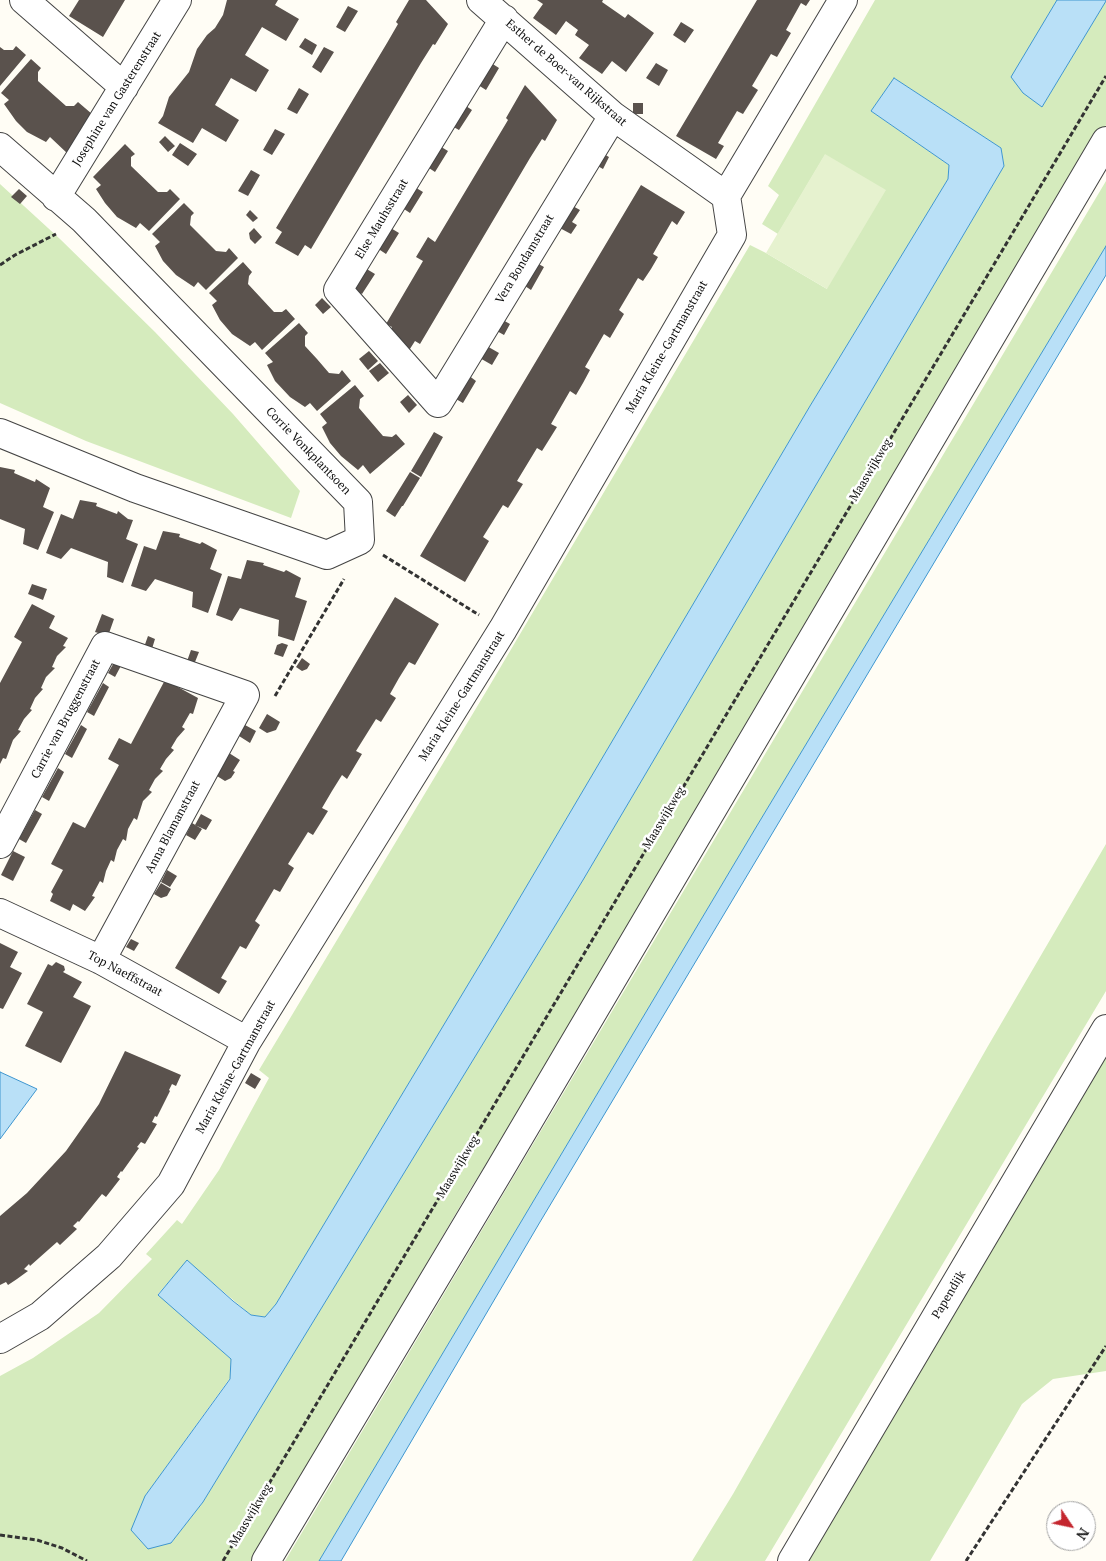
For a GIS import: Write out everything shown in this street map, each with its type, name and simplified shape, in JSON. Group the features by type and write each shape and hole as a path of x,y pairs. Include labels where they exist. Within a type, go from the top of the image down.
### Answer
{"street":[{"path":"24,0 124,87"},
{"name":"Josephine van Gasterenstraat","path":"56,197 177,0"},
{"name":"Esther de Boer-van Rijkstraat","path":"481,0 612,116 726,196"},
{"path":"726,196 843,0"},
{"name":"Else Mauhsstraat","path":"438,403 338,290 504,19"},
{"name":"Vera Bondamstraat","path":"438,403 612,116"},
{"path":"266,1561 494,1179 1106,141"},
{"name":"Corrie Vonkplantsoen","path":"0,146 84,220 358,502 360,540"},
{"name":"Maria Kleine-Gartmanstraat","path":"0,1339 40,1316 110,1256 172,1184 247,1041 503,629 732,235 726,196"},
{"path":"0,433 135,488 327,555 360,540"},
{"name":"Carrie van Bruggenstraat","path":"0,844 105,646 245,695"},
{"name":"Anna Blamanstraat","path":"101,960 245,695"},
{"name":"Top Naeffstraat","path":"0,914 101,960 247,1041"},
{"name":"Papendijk","path":"792,1561 1106,1029"}],"path":[{"name":"Maaswijkweg","path":"223,1561 1106,76"},
{"path":"0,265 14,255 84,220"},
{"path":"245,695 271,702 342,583 360,540 503,629"},
{"path":"966,1561 1106,1346"},
{"path":"0,1535 37,1540 62,1548 87,1561"}],"green space":[{"path":"875,0 1057,0 1012,76 1042,107 1106,1 1106,125 981,338 469,1191 252,1561 0,1561 0,1376 33,1358 99,1313 152,1259 146,1254 177,1220 182,1224 219,1170 269,1078 259,1070 487,690 750,245 827,289 825,155 778,234 762,224 779,195 768,186","holes":["894,78 1001,148 1004,166 583,880 203,1502 171,1543 145,1496 230,1378 231,1359 158,1294 187,1261 251,1315 265,1317 276,1304 496,938 810,406 948,179 949,165 871,111"]},
{"path":"825,154 886,190 827,289 766,253"},
{"path":"1106,181 1106,246 755,829 319,1561 285,1561"},
{"path":"0,184 60,239 155,332 233,414 300,491 291,518 86,441 0,403"},
{"path":"1106,844 1106,991 765,1561 692,1561 733,1494 988,1046"},
{"path":"1106,1041 1106,1371 1053,1379 1022,1404 930,1561 799,1561"}],"water":[{"path":"1057,0 1106,1 1042,107 1023,93 1011,77"},
{"path":"894,78 1001,148 1004,166 583,880 203,1502 171,1543 148,1549 131,1530 145,1496 230,1379 231,1359 158,1295 187,1260 251,1315 265,1317 276,1304 496,938 810,406 948,179 949,165 871,111"},
{"path":"1106,246 1106,275 540,1222 341,1561 319,1561 755,829"},
{"path":"0,1072 37,1089 0,1139"}],"building":[{"path":"79,0 125,0 103,37 69,16"},
{"path":"227,0 278,0 275,5 299,19 286,41 262,27 245,55 269,70 256,92 231,78 215,105 239,120 226,142 202,128 193,143 158,123 163,116 169,97 189,72 197,49 207,35 215,28 223,15"},
{"path":"409,0 426,0 448,24 421,63 311,249 305,245 298,256 275,243 282,232 276,228 387,43 398,24 396,22"},
{"path":"537,0 603,0 602,2 625,18 628,14 654,33 626,72 612,61 602,74 579,58 589,45 575,35 578,30 566,21 556,35 533,18 543,4"},
{"path":"757,0 810,0 806,6 801,3 786,30 791,33 777,57 771,54 752,86 758,90 743,114 737,111 718,143 724,146 716,159 676,136"},
{"path":"348,6 358,11 345,32 336,27"},
{"path":"681,22 694,30 685,43 673,35"},
{"path":"305,38 317,45 312,55 299,47"},
{"path":"16,46 26,55 0,86 0,47 4,50 13,50"},
{"path":"324,47 334,52 321,73 312,67"},
{"path":"31,59 41,68 38,72 38,81 66,106 74,106 78,102 92,114 68,154 50,137 46,142 27,132 16,121 4,104 9,100 1,93"},
{"path":"488,61 499,68 486,90 475,83"},
{"path":"656,63 668,70 659,86 646,78"},
{"path":"525,85 557,120 545,141 542,139 530,158 420,344 415,341 408,352 385,339 392,327 386,324 423,261 416,257 428,237 435,242 508,120 506,118"},
{"path":"299,88 309,94 297,114 287,109"},
{"path":"633,103 643,103 643,114 633,114"},
{"path":"463,104 472,110 459,130 450,125"},
{"path":"275,129 285,134 272,155 263,150"},
{"path":"165,136 175,146 168,152 159,142"},
{"path":"180,143 197,154 188,166 172,155"},
{"path":"125,144 135,154 131,157 131,166 158,192 167,192 170,189 180,199 149,231 140,223 136,228 117,217 96,189 101,185 93,177"},
{"path":"438,145 448,151 435,172 426,166"},
{"path":"600,152 609,157 603,169 594,164"},
{"path":"251,170 260,175 248,196 238,191"},
{"path":"641,185 685,212 677,225 672,221 653,254 658,257 651,269 643,281 638,278 619,310 624,314 610,338 604,334 585,367 590,370 576,395 570,391 551,424 557,427 542,451 537,448 517,481 523,484 508,508 503,505 483,537 489,541 465,582 420,556"},
{"path":"413,186 423,192 410,213 401,207"},
{"path":"19,189 27,196 20,204 11,197"},
{"path":"184,203 194,213 191,216 190,225 216,251 226,252 229,248 238,258 206,290 198,282 194,287 176,275 163,261 155,246 160,242 152,234"},
{"path":"569,204 580,210 572,222 577,225 571,234 556,226"},
{"path":"250,210 258,218 253,222 246,215"},
{"path":"389,227 399,233 386,254 377,248"},
{"path":"254,228 262,237 255,244 250,239 249,233"},
{"path":"243,262 252,272 249,276 248,284 274,312 282,312 286,309 295,319 262,350 255,342 250,346 232,334 220,320 212,305 217,301 209,293"},
{"path":"535,262 544,267 531,290 522,284"},
{"path":"365,268 375,274 362,294 352,289"},
{"path":"322,298 331,307 323,314 315,305"},
{"path":"501,319 510,324 504,335 495,330"},
{"path":"299,323 308,333 305,336 305,346 329,373 339,374 342,370 351,381 317,411 310,403 305,407 290,397 275,381 267,365 273,362 265,353"},
{"path":"485,345 499,353 492,365 478,357"},
{"path":"369,351 378,361 368,370 359,359"},
{"path":"380,363 389,373 378,382 369,371"},
{"path":"468,375 476,381 463,403 454,398"},
{"path":"355,385 364,396 360,399 359,408 383,436 392,437 396,434 405,444 370,474 363,465 358,470 341,456 330,443 322,427 327,423 320,414"},
{"path":"408,395 417,405 409,413 400,402"},
{"path":"434,432 443,437 421,477 411,471"},
{"path":"0,467 15,470 14,473 35,482 36,479 50,488 43,507 54,512 38,550 23,544 25,529 0,519"},
{"path":"410,472 420,478 395,517 386,511"},
{"path":"80,500 97,503 96,506 117,514 118,511 128,519 133,520 126,539 138,544 123,583 107,577 108,562 71,548 61,559 46,553 61,514 73,519"},
{"path":"163,531 180,534 179,537 200,544 202,542 217,550 210,569 222,574 208,613 192,607 193,592 155,579 146,591 131,586 144,546 156,550"},
{"path":"247,560 264,563 263,565 284,572 286,570 301,578 295,597 307,601 294,641 278,636 279,620 240,608 232,621 216,615 228,576 241,579"},
{"path":"32,584 47,589 43,600 28,594"},
{"path":"395,597 439,624 415,665 409,662 399,678 390,694 396,698 381,722 376,719 356,751 362,754 347,779 342,775 332,791 322,808 328,811 313,835 308,832 288,864 294,868 280,892 274,889 255,921 260,925 246,949 240,946 221,978 227,981 219,994 175,968"},
{"path":"32,604 55,616 49,628 68,638 63,646 66,647 57,656 52,667 55,668 46,677 41,688 43,689 35,698 30,709 32,710 18,730 21,731 13,740 6,759 3,758 0,764 0,683 22,642 14,637"},
{"path":"102,614 114,619 108,636 95,632"},
{"path":"148,636 155,639 151,652 143,650"},
{"path":"282,643 288,645 283,657 274,654 277,645"},
{"path":"191,650 199,652 193,667 186,664"},
{"path":"302,658 310,664 307,669 302,671 296,667"},
{"path":"116,659 123,662 115,677 108,673"},
{"path":"165,680 198,698 193,714 190,713 182,727 185,729 177,738 171,748 174,750 160,769 163,771 155,779 149,790 152,792 143,801 137,820 134,818 128,829 126,841 123,839 117,850 114,862 111,860 103,883 100,881 92,896 95,897 85,911 73,904 70,911 50,901 53,894 51,892 63,870 51,864 73,822 85,828 119,765 108,759 119,738 131,744"},
{"path":"103,683 109,687 94,716 87,712"},
{"path":"267,714 280,722 276,730 267,733 259,728"},
{"path":"81,725 87,729 72,758 65,754"},
{"path":"245,725 256,731 250,743 239,736"},
{"path":"229,753 240,760 231,778 225,781 217,776"},
{"path":"58,768 64,772 49,801 42,797"},
{"path":"35,810 42,814 26,843 19,839"},
{"path":"201,814 212,820 206,830 195,825"},
{"path":"192,823 202,829 195,840 186,835"},
{"path":"13,851 25,857 13,881 1,875"},
{"path":"167,870 177,876 170,887 161,882"},
{"path":"161,883 171,889 167,896 161,898 154,894"},
{"path":"131,939 139,943 134,951 126,947"},
{"path":"0,943 18,952 10,967 22,973 3,1009 0,1008"},
{"path":"56,962 64,966 65,970 63,972 82,982 73,997 91,1006 61,1063 25,1046 43,1012 27,1004 48,964 52,966"},
{"path":"125,1051 181,1075 176,1086 172,1084 157,1117 155,1116 152,1122 157,1124 145,1144 141,1142 137,1147 139,1148 117,1177 120,1179 106,1197 102,1194 79,1222 73,1226 77,1229 60,1245 57,1242 30,1266 29,1264 24,1269 28,1271 17,1279 8,1285 6,1282 0,1285 0,1216 27,1193 66,1151 99,1104"},
{"path":"251,1073 261,1079 255,1089 245,1083"}]}
